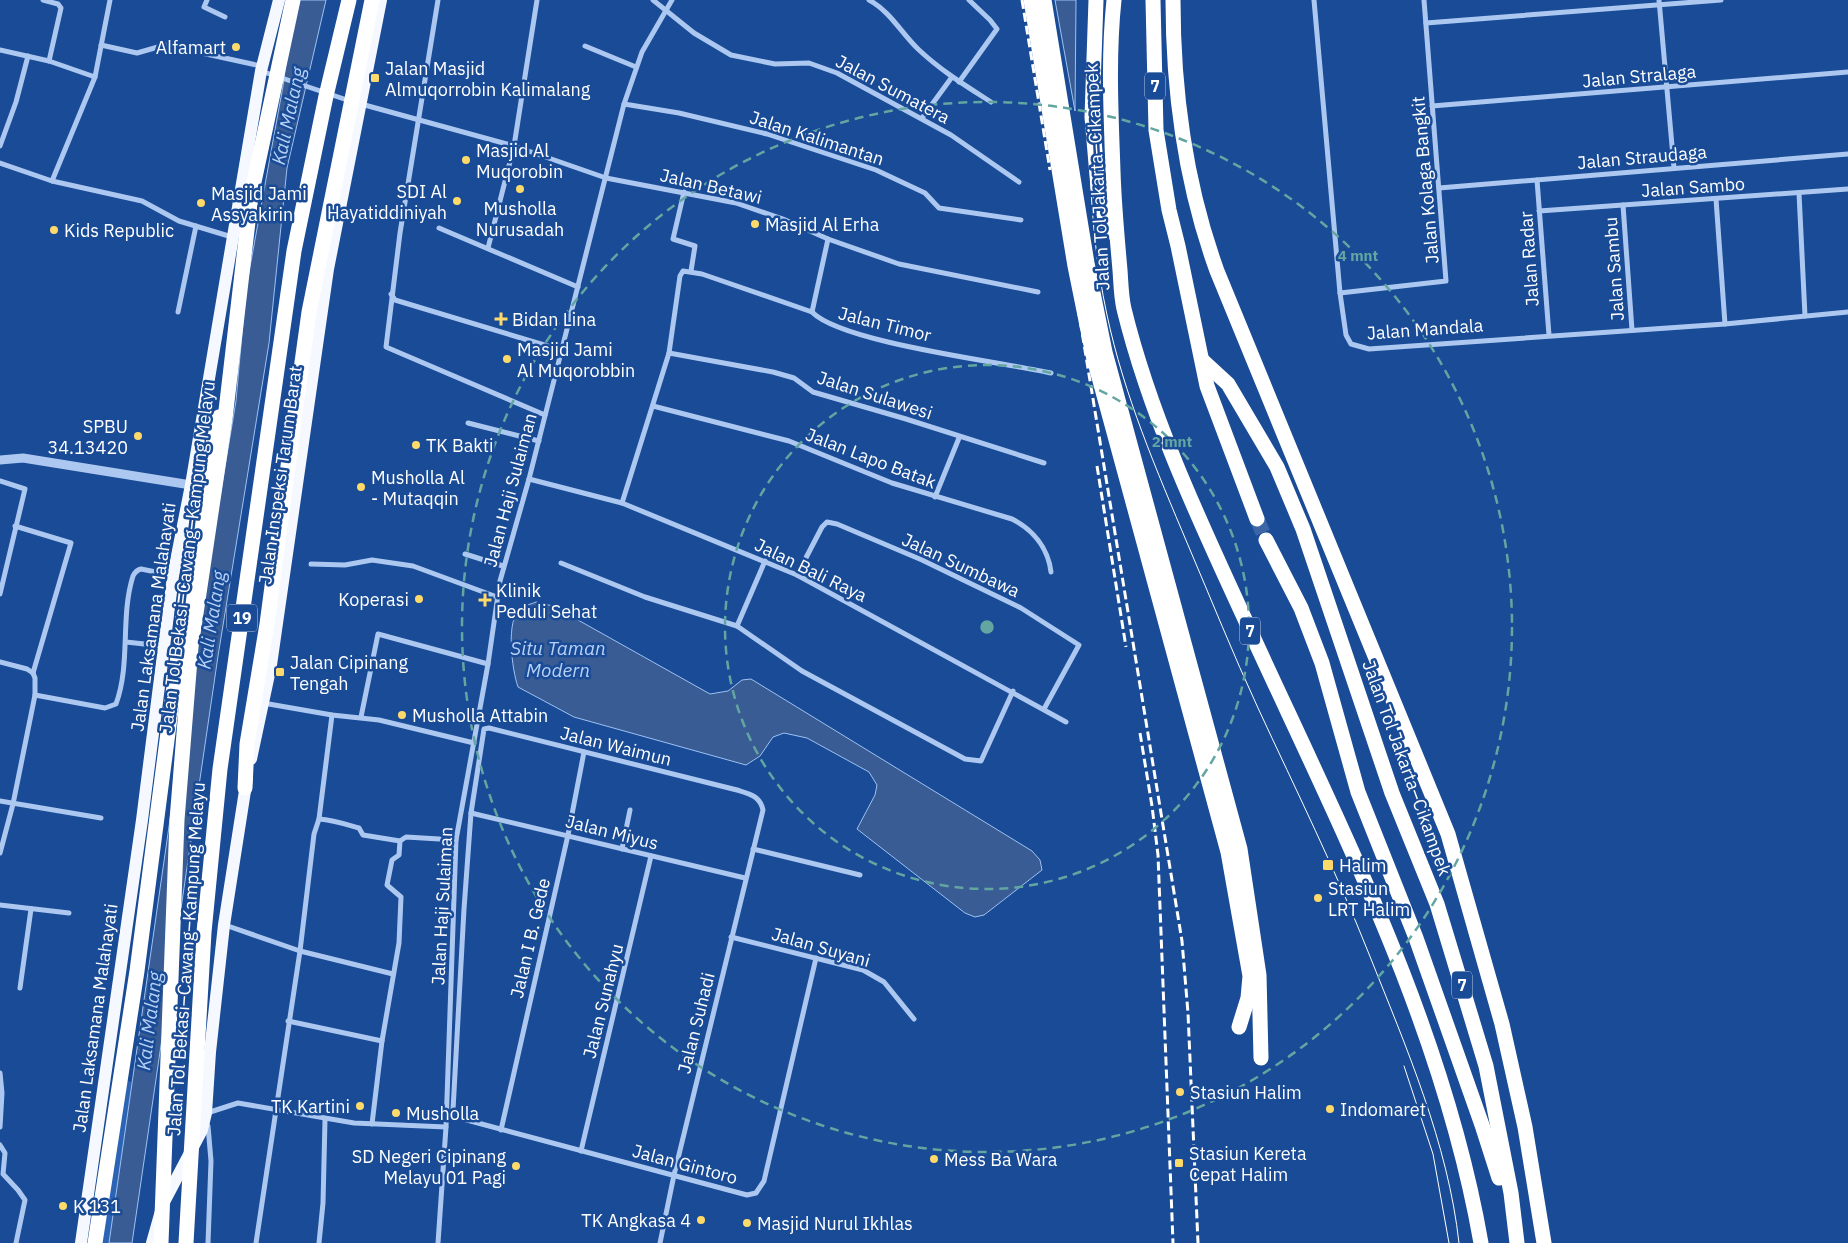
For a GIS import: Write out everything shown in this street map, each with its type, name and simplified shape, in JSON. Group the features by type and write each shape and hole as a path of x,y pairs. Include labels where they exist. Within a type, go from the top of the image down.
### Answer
{"highway":[{"name":"Jalan Tol Bekasi–Cawang–Kampung Melayu","path":"161,1243 177,820 191,647 225,419 251,196 293,0"},
{"name":"Jalan Tol Bekasi–Cawang–Kampung Melayu","path":"186,1243 204,932 220,770 294,251 326,96 349,0"},
{"path":"245,788 247,744 267,624 309,312 372,0"},
{"path":"1031,0 1073,257 1093,355 1228,852 1236,889 1250,976 1248,998 1239,1027"},
{"path":"1044,0 1085,255 1105,352 1243,865 1259,976 1261,1058"},
{"path":"1096,0 1092,117 1094,154 1098,187 1122,297"},
{"name":"Jalan Tol Jakarta–Cikampek","path":"1114,0 1109,46 1115,219 1122,297 1138,358 1195,509 1357,864 1402,971 1429,1041 1463,1157 1481,1243"},
{"name":"7","path":"1153,0 1156,130 1169,210 1207,386 1257,519"},
{"path":"1173,0 1175,83 1188,172 1197,213 1217,271 1448,834 1502,1024 1525,1127 1544,1243"},
{"name":"Jalan Tol Jakarta–Cikampek","path":"1203,361 1228,384 1277,467 1303,529 1392,793 1437,904 1486,1066 1511,1193 1512,1214 1517,1243"},
{"path":"95,1243 137,971 195,525 227,392"},
{"name":"Jalan Tol Jakarta–Cikampek","path":"1266,540 1301,608 1322,663 1358,792 1416,938 1512,1214"}],"main road":[{"name":"Jalan Laksamana Malahayati","path":"81,1243 142,820 173,576 191,485 262,69 278,0"},
{"name":"Jalan Inspeksi Tarum Barat","path":"152,1243 161,1208 202,1130 206,1114 210,1052 224,925 245,788 263,703 328,269 381,0"}],"street":[{"path":"43,0 58,4 61,8 49,61"},
{"path":"52,181 95,77 110,0"},
{"path":"207,0 204,8 225,17"},
{"path":"438,0 391,294 386,347 545,415"},
{"path":"488,248 514,146 537,0"},
{"name":"Jalan Sumatera","path":"653,0 666,8 694,33 731,55 775,64 818,65 922,118 975,151 1019,182"},
{"name":"Jalan Haji Sulaiman","path":"438,1243 446,1127 456,840 488,664 497,597 503,566 530,480 624,104 636,67 672,0"},
{"path":"869,0 893,20 918,49 952,77 991,102"},
{"path":"959,82 997,29 969,0"},
{"name":"Jalan Mandala","path":"1314,0 1340,293 1348,340 1363,348 1725,324 1848,312"},
{"name":"Jalan Kolaga Bangkit","path":"1340,293 1446,281 1424,0"},
{"path":"1426,23 1659,3 1721,0"},
{"path":"1659,3 1674,168"},
{"name":"Jalan Betawi","path":"101,45 137,53 165,45 262,69 280,79 312,90 514,146 606,178 736,203 783,219 828,240 899,264 1038,292"},
{"path":"585,46 636,67"},
{"path":"0,50 49,61 95,77"},
{"path":"0,146 16,102 28,56"},
{"name":"Jalan Stralaga","path":"1432,106 1848,72"},
{"path":"922,118 952,77"},
{"name":"Jalan Kalimantan","path":"624,104 679,112 808,147 876,170 925,193 939,208 1021,220"},
{"name":"Jalan Straudaga","path":"1439,188 1848,154"},
{"path":"0,163 52,181 142,201 179,221 232,238"},
{"name":"Jalan Radar","path":"1537,180 1549,335"},
{"name":"Jalan Sambo","path":"1539,211 1848,189"},
{"path":"622,503 669,353 680,276 683,271 691,271 695,246 672,239 684,192"},
{"path":"1799,193 1805,316"},
{"path":"1716,199 1725,324"},
{"name":"Jalan Sambu","path":"1623,205 1632,330"},
{"path":"178,312 196,226"},
{"path":"439,228 578,287"},
{"path":"812,312 828,240"},
{"name":"Jalan Timor","path":"691,271 812,312 824,322 844,330 915,348 1051,373"},
{"path":"391,294 395,300 561,350"},
{"name":"Jalan Sulawesi","path":"669,353 794,378 814,392 1044,463"},
{"name":"Jalan Lapo Batak","path":"653,406 789,441 875,477 935,497 1012,519 1024,525 1039,542 1050,561 1051,572"},
{"path":"468,423 539,441"},
{"path":"935,497 959,438"},
{"path":"0,460 22,458 191,485"},
{"name":"Jalan Bali Raya","path":"530,480 622,503 797,575 1013,691 1066,722"},
{"path":"0,481 25,488 0,594"},
{"name":"Jalan Sumbawa","path":"797,575 825,524 837,524 922,560 1021,608 1079,645 1044,709"},
{"path":"16,526 71,544 57,584 33,673"},
{"path":"465,554 503,566"},
{"path":"312,564 345,565 372,560 413,566 497,597"},
{"path":"737,626 764,561"},
{"path":"561,563 645,597 737,626 802,671 965,759 980,760 1013,691"},
{"path":"35,696 105,708 116,704 122,682 129,601 136,571 148,570 173,576"},
{"path":"361,717 377,634 488,664"},
{"path":"126,642 164,646"},
{"path":"0,662 27,669 33,673 35,678 35,696 13,804 0,853"},
{"path":"263,703 332,716 361,717 474,743"},
{"path":"256,1243 300,951 314,834 318,819 332,716"},
{"name":"Jalan Waimun","path":"461,1116 453,1110 453,1103 472,813 485,728 754,796 760,801 763,810"},
{"name":"Jalan I B. Gede","path":"501,1130 568,835 584,752"},
{"path":"0,801 101,818"},
{"path":"622,849 630,810"},
{"name":"Jalan Suhadi","path":"660,1243 674,1176 763,810"},
{"name":"Jalan Miyus","path":"472,813 745,878"},
{"path":"318,819 339,821 344,825 359,828 363,835 400,841 406,837 456,840"},
{"path":"372,1124 382,1041 399,943 401,897 387,885 392,860 399,856 400,841"},
{"path":"753,849 860,875"},
{"name":"Jalan Sunahyu","path":"581,1151 652,856"},
{"path":"0,905 69,913"},
{"path":"20,988 31,909"},
{"path":"224,925 300,951 393,974"},
{"name":"Jalan Suyani","path":"731,937 853,967 873,975 884,982 914,1019"},
{"name":"Jalan Gintoro","path":"461,1116 467,1120 501,1130 674,1176 747,1194 756,1193 760,1188 816,958"},
{"path":"288,1022 382,1041"},
{"path":"0,1074 2,1093 0,1127"},
{"path":"208,1243 211,1161 206,1114 232,1103 276,1109 325,1120 446,1127"},
{"path":"319,1243 323,1203 325,1120"},
{"path":"0,1145 5,1153 3,1174 25,1200 16,1243"}],"shaded area":[{"path":"119,1080 132,1082 109,1243 95,1243"}],"water":[{"name":"Kali Malang","path":"298,0 326,0 287,168 269,343 218,656 132,1243 109,1243 194,653 236,401 246,289 283,86 291,24"},
{"path":"1055,0 1076,0 1075,111"},
{"name":"Situ Taman Modern","path":"536,602 553,606 710,694 728,691 742,680 751,679 1032,851 1040,860 1042,870 984,915 975,917 965,913 857,829 875,795 877,785 869,772 807,738 784,733 773,737 760,756 746,765 574,717 518,687 511,645 513,623 516,614 521,608"}],"tunnel":[{"path":"1257,519 1266,540"}],"tram line":[{"path":"1096,0 1090,118 1091,198 1100,276 1107,315 1122,374 1153,460 1222,626 1343,892 1411,1060 1446,1169 1459,1243"},
{"path":"1404,1066 1433,1154 1449,1243"}],"railway":[{"path":"1022,0 1050,170"},
{"path":"1030,0 1072,271 1182,941 1188,1013 1198,1243"},
{"path":"1097,466 1126,647"},
{"path":"1140,733 1158,855 1173,1243"}],"place":[{"name":"Alfamart","path":"236,47"},
{"name":"Jalan Masjid Almuqorrobin Kalimalang","path":"375,78"},
{"name":"Masjid Al Muqorobin","path":"466,160"},
{"name":"Musholla Nurusadah","path":"520,189"},
{"name":"SDI Al Hayatiddiniyah","path":"457,201"},
{"name":"Masjid Jami Assyakirin","path":"201,203"},
{"name":"Masjid Al Erha","path":"755,224"},
{"name":"Kids Republic","path":"54,230"},
{"name":"Bidan Lina","path":"501,319"},
{"name":"Masjid Jami Al Muqorobbin","path":"507,359"},
{"name":"SPBU 34.13420","path":"138,436"},
{"name":"TK Bakti","path":"416,445"},
{"name":"Musholla Al - Mutaqqin","path":"361,487"},
{"name":"Koperasi","path":"419,599"},
{"name":"Klinik Peduli Sehat","path":"485,600"},
{"name":"Jalan Cipinang Tengah","path":"280,672"},
{"name":"Musholla Attabin","path":"402,715"},
{"name":"Halim","path":"1328,865"},
{"name":"Stasiun LRT Halim","path":"1318,898"},
{"name":"Stasiun Halim","path":"1180,1092"},
{"name":"TK Kartini","path":"360,1106"},
{"name":"Indomaret","path":"1330,1109"},
{"name":"Musholla","path":"396,1113"},
{"name":"Mess Ba Wara","path":"934,1159"},
{"name":"Stasiun Kereta Cepat Halim","path":"1179,1163"},
{"name":"SD Negeri Cipinang Melayu 01 Pagi","path":"516,1166"},
{"name":"K 131","path":"63,1206"},
{"name":"TK Angkasa 4","path":"701,1220"},
{"name":"Masjid Nurul Ikhlas","path":"747,1223"}]}
